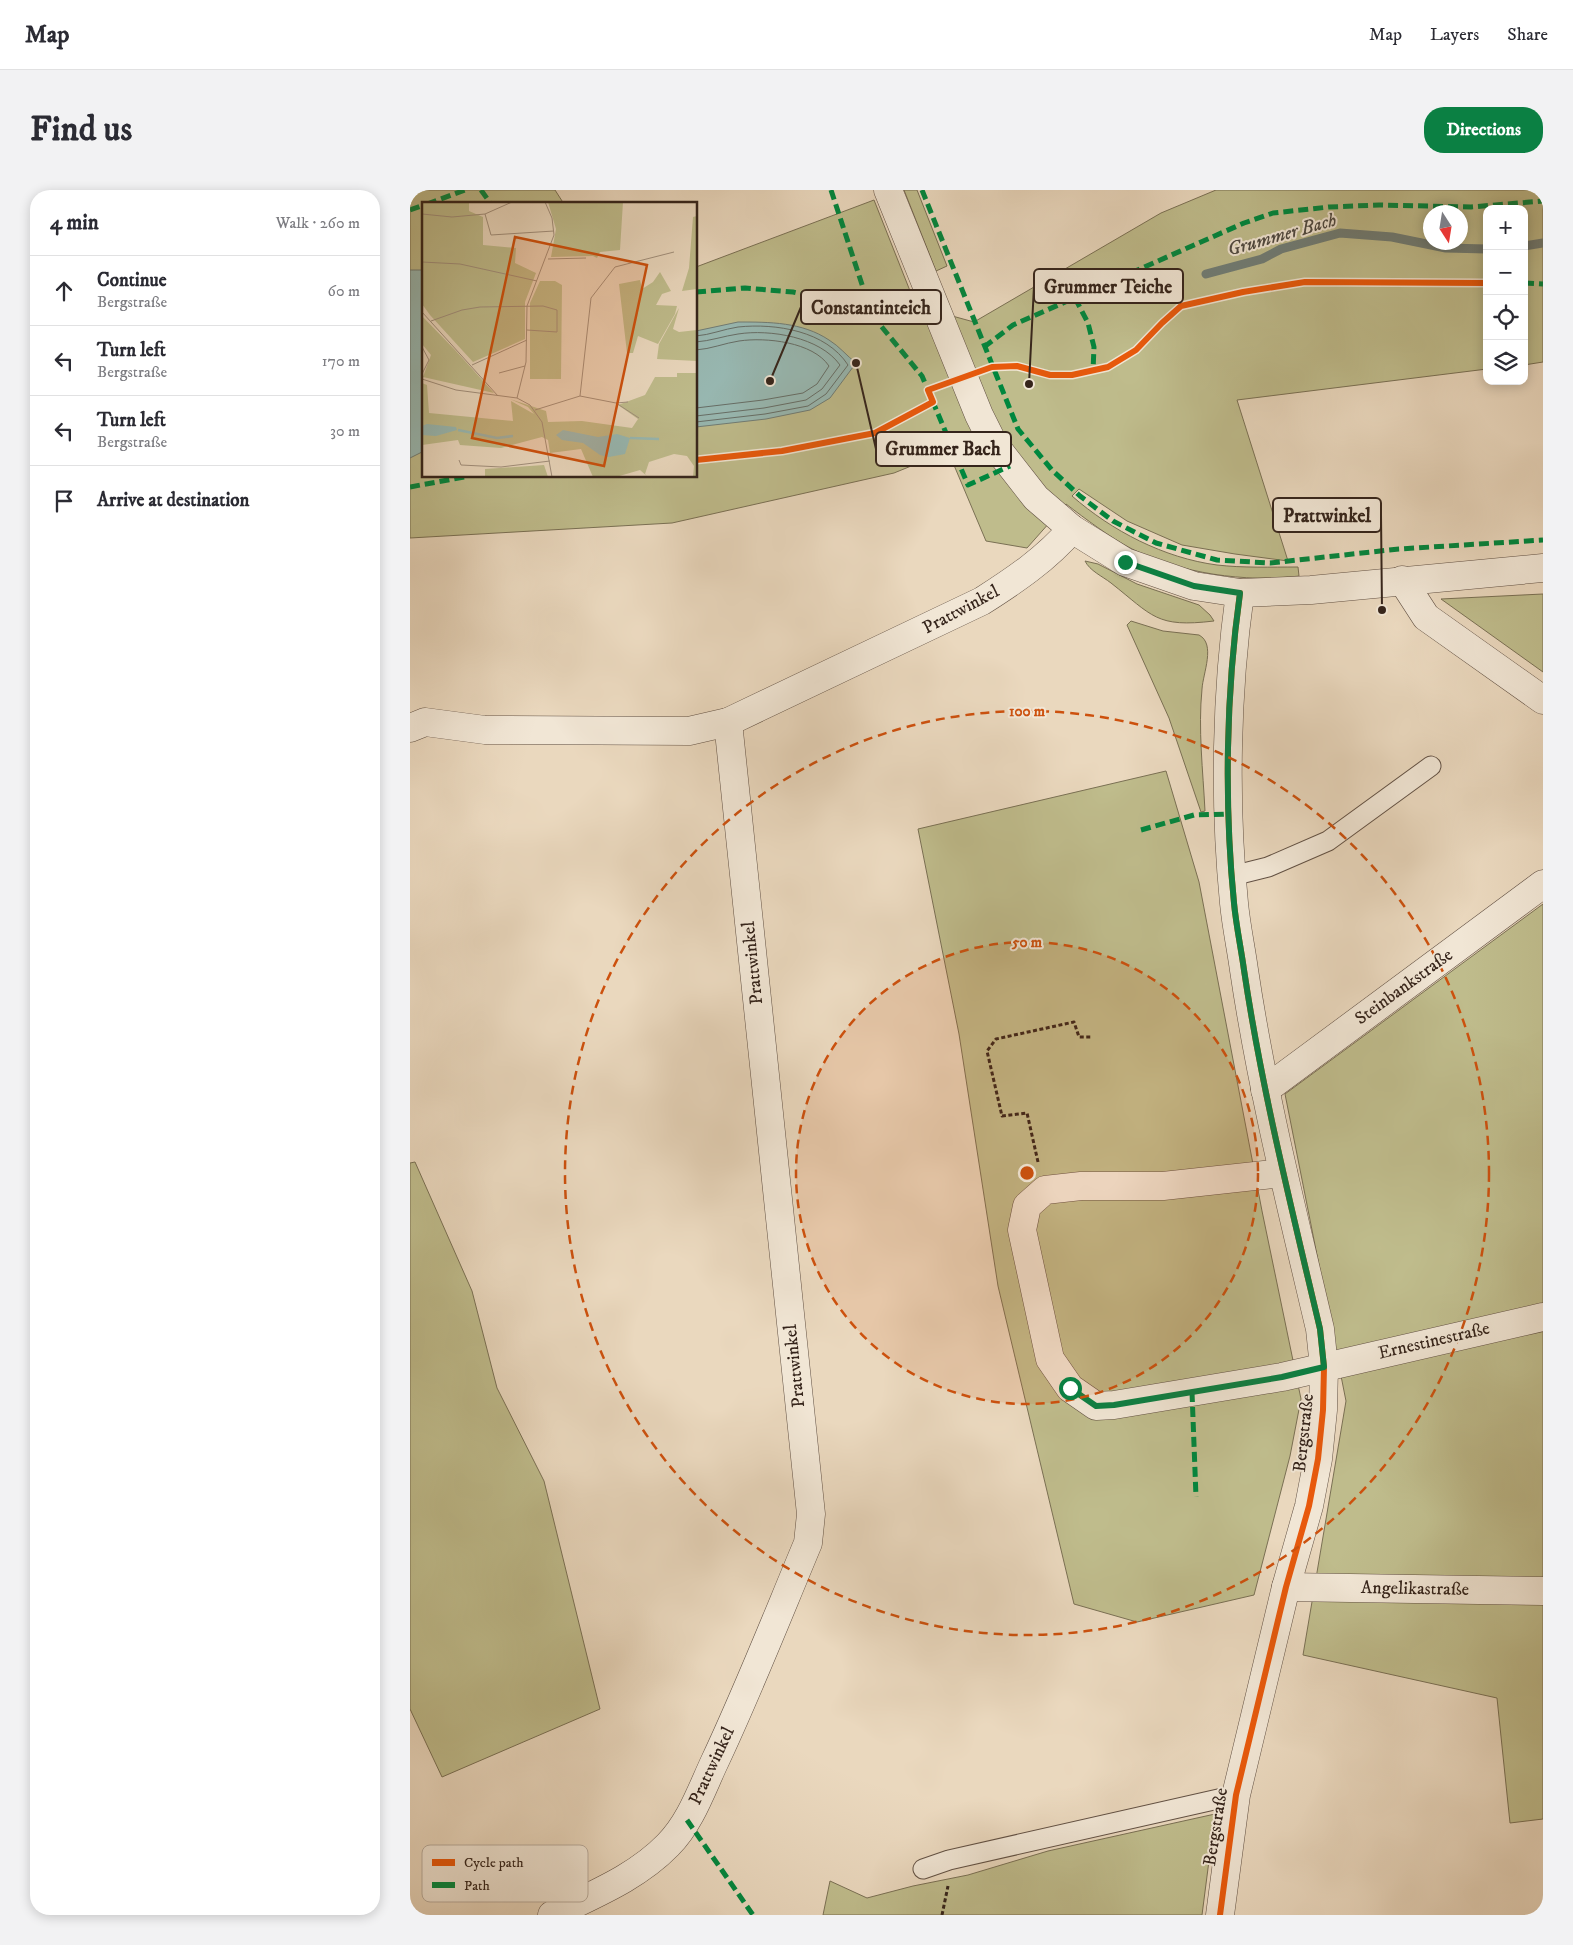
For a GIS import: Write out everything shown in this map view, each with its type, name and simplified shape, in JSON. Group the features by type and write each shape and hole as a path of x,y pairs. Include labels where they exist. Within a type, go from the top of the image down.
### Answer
{"street":[{"path":"888,190 979,416 994,443 1036,498 1072,529 1125,562 1194,586 1240,593 1311,590 1543,568"},
{"name":"Prattwinkel","path":"415,720 485,730 689,731 728,722 982,601 1013,581 1055,549 1072,529"},
{"path":"1402,580 1426,617 1543,700"},
{"name":"Bergstraße","path":"1220,1915 1236,1795 1286,1587 1309,1506 1318,1459 1323,1410 1324,1367 1320,1329 1265,1090 1234,904 1229,814 1229,740 1235,627 1240,593"},
{"name":"Prattwinkel","path":"588,1898 614,1885 643,1867 669,1845 687,1820 732,1725 808,1543 811,1514 728,722"},
{"name":"Steinbankstraße","path":"1265,1090 1543,884"},
{"path":"1045,1190 1081,1186 1164,1186 1284,1174"},
{"name":"Bergstraße","path":"1045,1190 1027,1206 1022,1230 1050,1359 1070,1388 1096,1406 1114,1405 1201,1391 1282,1377 1324,1367"},
{"name":"Ernestinestraße","path":"1324,1367 1543,1316"},
{"name":"Angelikastraße","path":"1286,1587 1543,1591"},
{"name":"Prattwinkel","path":"552,1915 579,1902"}],"lane":[{"path":"1232,876 1268,867 1328,841 1431,766"},
{"name":"Bergstraße","path":"923,1870 949,1860 1236,1795"}],"path":[{"path":"1045,1190 1027,1112 1002,1116 987,1051 996,1039 1074,1022 1079,1037 1092,1037"}],"shaded area":[{"path":"410,190 555,190 563,202 422,202 422,478 698,478 698,266 874,200 916,306 974,322 1161,213 1216,190 1543,190 1543,362 1528,364 1528,205 1483,205 1483,369 1237,400 1288,561 1182,545 1127,521 1079,489 1072,496 1104,521 1158,549 1178,556 1217,565 1298,567 1299,576 1279,578 1235,577 1192,570 1170,564 1123,544 1066,504 1027,548 986,541 948,451 894,473 672,523 410,538"},
{"path":"904,190 917,190 947,266 936,271"},
{"path":"1085,561 1098,564 1137,584 1199,605 1214,621 1179,623 1156,617 1093,571"},
{"path":"1543,594 1543,672 1441,599"},
{"path":"1131,621 1163,631 1199,635 1207,645 1208,652 1202,689 1200,719 1205,811 1201,812 1169,718 1127,625"},
{"path":"1166,771 1199,882 1262,1211 1301,1399 1290,1456 1254,1595 1137,1622 1074,1604 998,1286 959,1034 918,829"},
{"path":"1543,904 1543,1819 1510,1823 1497,1698 1303,1655 1346,1401 1285,1094"},
{"path":"415,1162 472,1291 497,1388 544,1481 600,1709 442,1777 410,1709 410,1163"},
{"path":"1215,1814 1202,1915 823,1915 830,1881 867,1898 968,1875 1048,1851"}],"water":[{"path":"410,270 422,270 422,452 410,458"},
{"path":"738,322 797,326 819,334 833,342 856,363 830,398 810,410 766,419 698,427 698,331"}],"waterway":[{"name":"Grummer Bach","path":"1206,274 1262,259 1281,249 1340,233 1392,237 1446,248 1483,249"},
{"name":"Grummer Bach","path":"1528,245 1543,243"}],"marked path":[{"path":"432,202 465,190"},
{"path":"481,190 490,202"},
{"path":"831,190 872,315"},
{"path":"922,190 1018,429 1052,470 1080,496 1113,521 1156,543 1217,560 1270,563 1399,549 1543,540"},
{"path":"984,347 1013,325 1244,223 1273,213 1329,207 1379,205 1471,207 1543,201"},
{"path":"410,210 422,206"},
{"path":"1528,283 1543,284"},
{"path":"698,292 745,288 793,292 834,301 872,315 922,376 968,485 1010,466"},
{"path":"1075,298 1088,323 1094,347 1093,371"},
{"path":"410,487 458,478"},
{"path":"1141,830 1194,815 1229,814"},
{"path":"1192,1392 1196,1497"},
{"path":"687,1820 753,1915"}],"cycle path":[{"path":"698,460 782,451 875,433 933,402 928,390 992,367 1017,366 1050,375 1072,375 1108,367 1136,350 1181,306 1243,292 1305,282 1483,283"},
{"path":"1220,1915 1236,1795 1286,1587 1309,1506 1318,1459 1323,1410 1324,1367 1320,1329 1278,1150 1251,1015 1235,911 1229,826 1228,748 1232,669 1240,593"}],"place":[{"name":"Grummer Bach","path":"856,363"},
{"name":"Constantinteich","path":"770,381"},
{"name":"Grummer Teiche","path":"1029,384"},
{"name":"Prattwinkel","path":"1382,610"}],"route":[{"path":"1070,1388 1096,1406 1114,1405 1282,1377 1324,1367 1320,1329 1265,1090 1234,904 1229,814 1229,740 1235,627 1240,593 1194,586 1125,562"}]}
